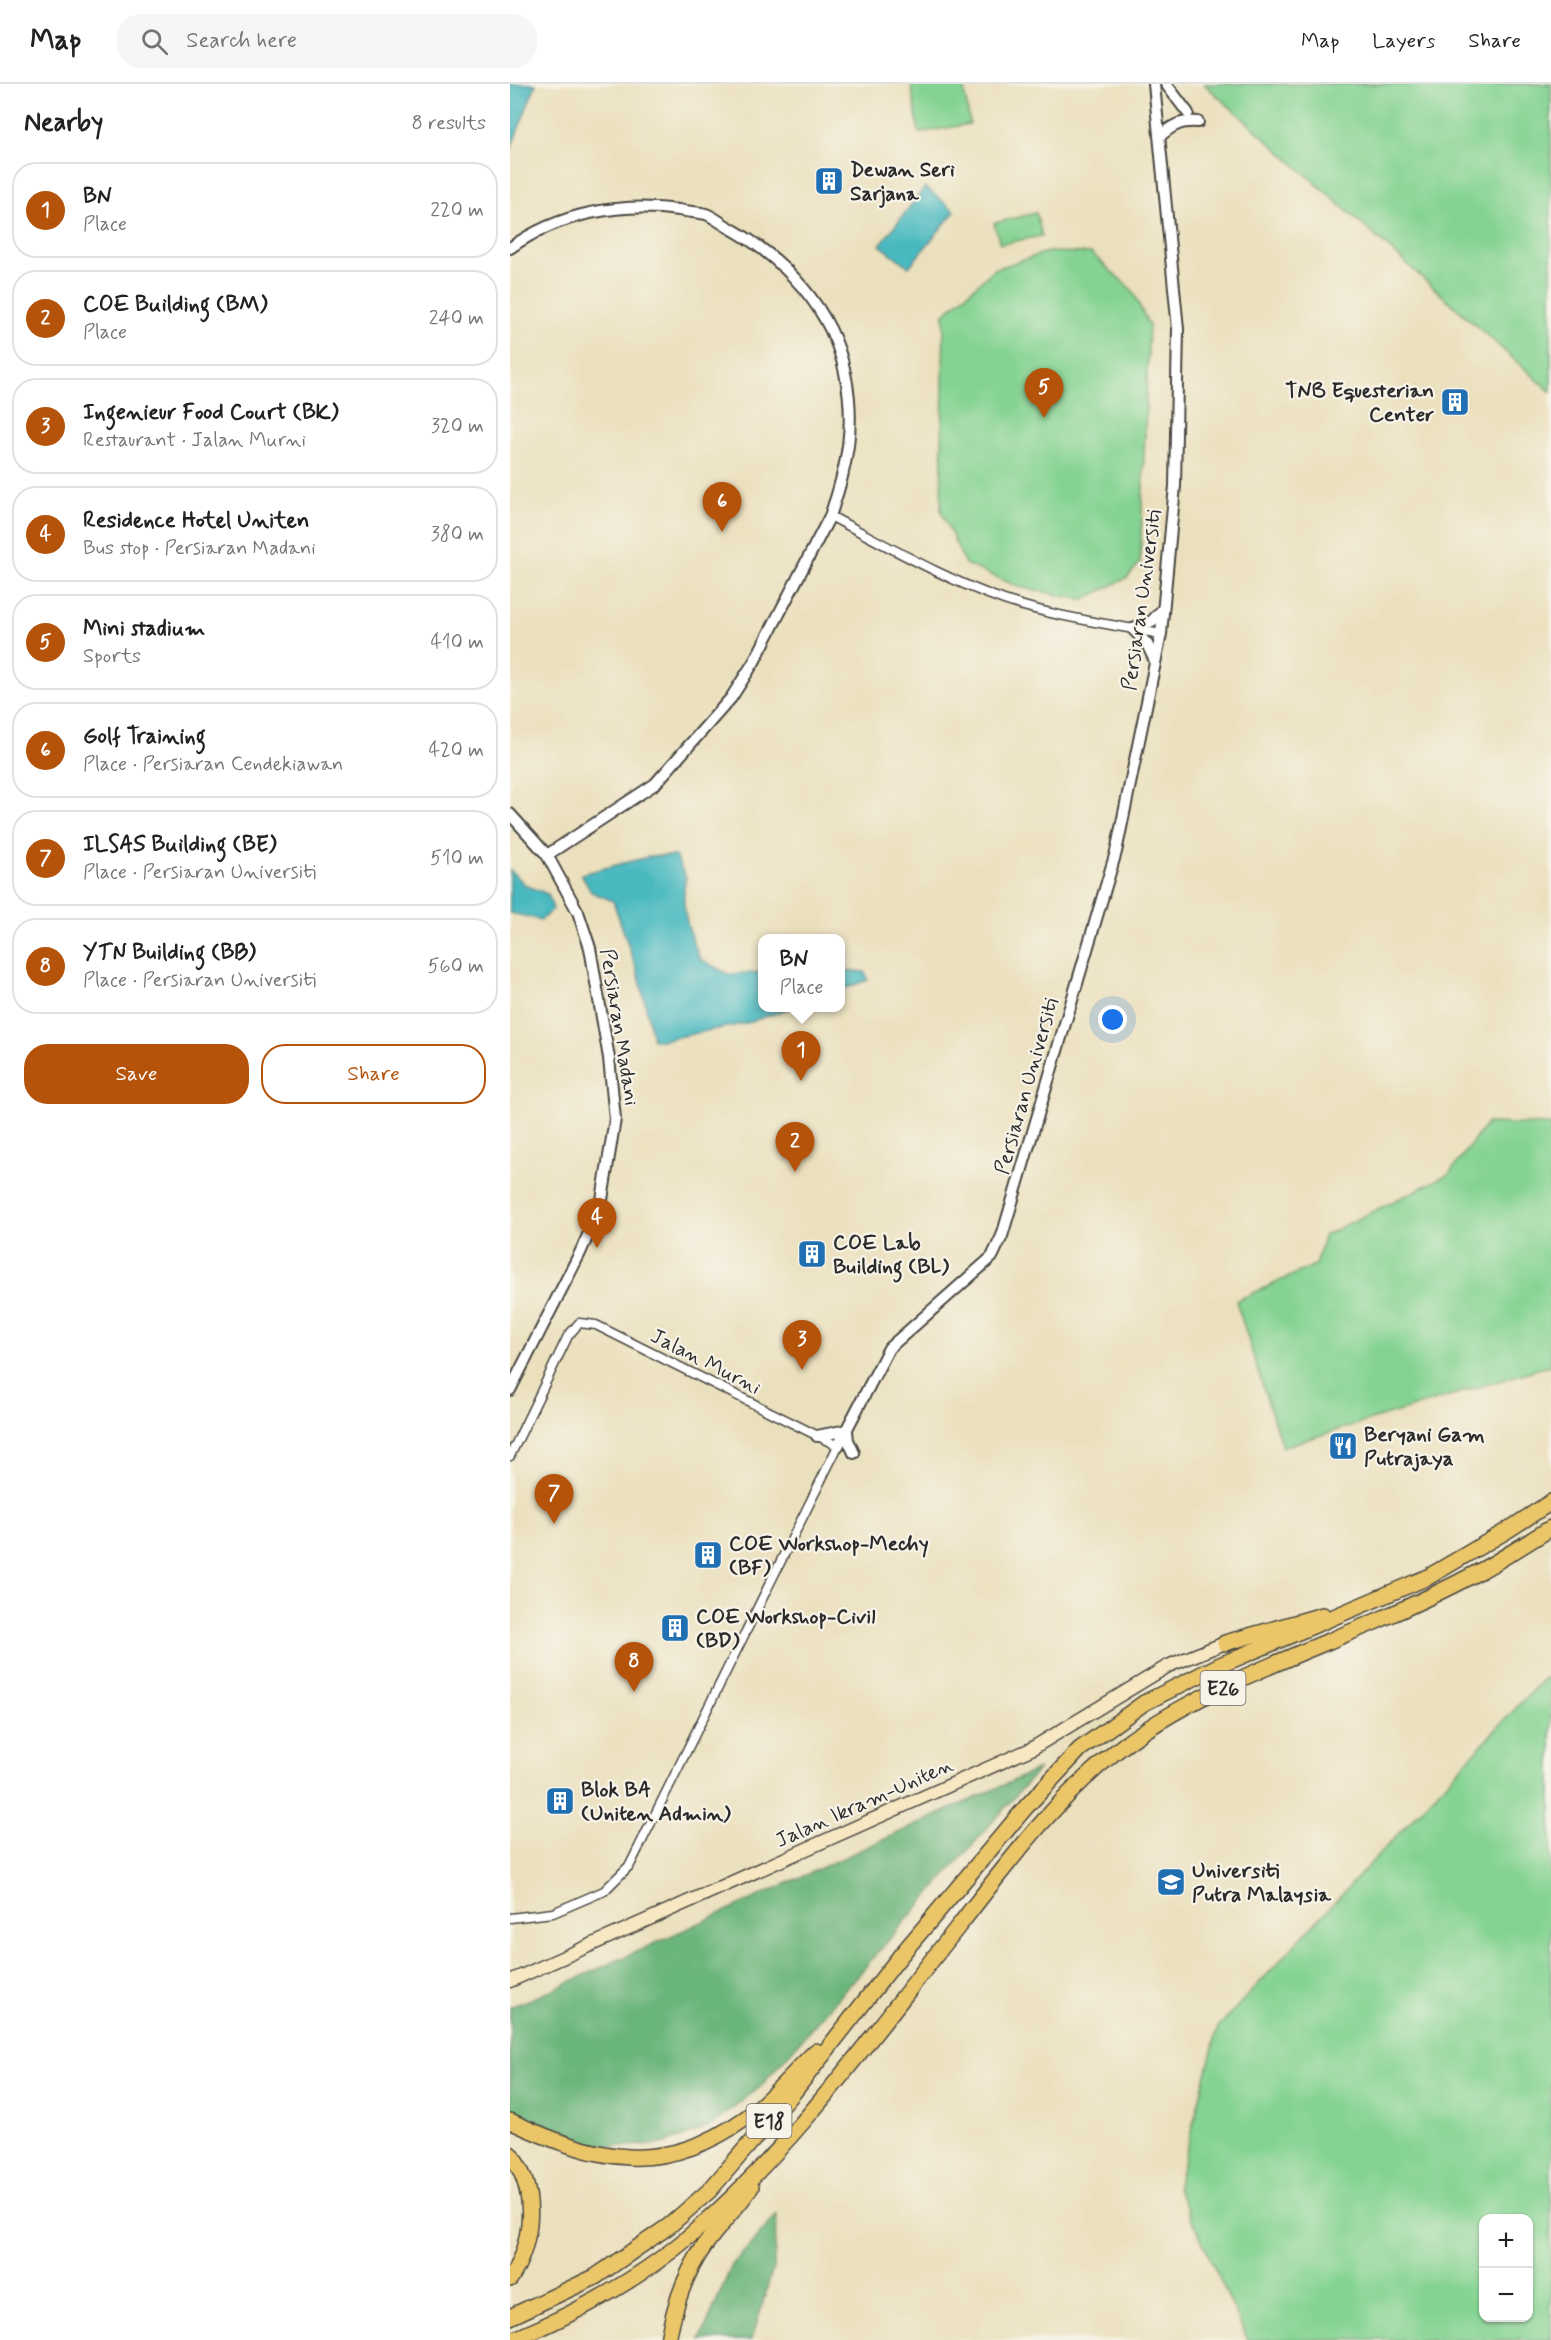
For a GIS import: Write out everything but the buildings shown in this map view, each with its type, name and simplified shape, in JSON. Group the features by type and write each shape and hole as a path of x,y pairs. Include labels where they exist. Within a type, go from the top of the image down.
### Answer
{"highway":[{"name":"E26","path":"901,1955 1026,1807 1080,1749 1155,1698 1218,1666 1428,1577 1551,1502"},
{"name":"E26","path":"923,1971 1023,1847 1082,1780 1116,1751 1164,1718 1229,1685 1377,1620 1482,1570 1551,1528"},
{"path":"1225,1643 1363,1606"},
{"name":"E18","path":"510,2317 596,2277 669,2226 710,2190 793,2093 901,1955"},
{"name":"E18","path":"513,2340 542,2328 600,2298 651,2265 691,2235 766,2164 823,2097 923,1971"},
{"path":"510,2121 579,2150 616,2157 650,2157 684,2149 715,2138 747,2117 769,2099 859,2008"},
{"path":"510,2154 526,2185 530,2224 526,2246 510,2279"},
{"path":"668,2340 673,2313 685,2281 704,2246 738,2206 766,2164"}],"main road":[{"name":"Jalan Ikram-Uniten","path":"510,1982 1031,1749 1168,1666 1225,1643"}],"street":[{"name":"Persiaran Universiti","path":"510,1918 553,1913 564,1909 604,1891 630,1865 889,1348 992,1257 1002,1236 1116,852 1161,634 1175,486 1178,329 1154,84"},
{"path":"1166,84 1188,113"},
{"path":"1160,136 1175,124 1185,121 1198,122"},
{"path":"510,248 551,226 588,213 613,208 654,207 706,214 741,234 761,249 795,278 807,293 832,334 845,373 850,408 849,450 830,516 754,662 731,698 655,784 547,855"},
{"path":"830,516 920,563 1003,599 1039,610 1161,634"},
{"path":"1133,628 1152,621 1163,609"},
{"path":"1133,628 1147,644 1155,661"},
{"name":"Persiaran Madani","path":"510,814 547,855 578,912 590,948 609,1058 615,1119 601,1206 580,1253 510,1390"},
{"name":"Jalan Murni","path":"510,1456 568,1336 579,1323 596,1325 838,1446"},
{"path":"817,1436 847,1430 848,1440 854,1453"}],"green space":[{"path":"911,84 963,84 970,124 919,133"},
{"path":"1204,84 1551,84 1551,392"},
{"path":"1036,213 1042,236 1000,244 994,223"},
{"path":"1047,252 1091,253 1132,290 1149,326 1140,563 1127,578 1083,600 1019,587 965,564 941,511 944,314 995,269"},
{"path":"1487,1123 1551,1125 1551,1365 1282,1447 1236,1301 1315,1265 1325,1235 1449,1174"},
{"path":"1544,1678 1551,1678 1551,2340 1248,2340 1177,2187 1218,2027"},
{"path":"1039,1769 759,2088 709,2127 662,2144 612,2147 569,2140 510,2116 510,2007"},
{"path":"777,2215 774,2264 752,2340 700,2340 732,2265"}],"water":[{"path":"510,84 536,84 510,151"},
{"path":"925,187 955,211 909,267 880,245"},
{"path":"652,856 675,856 686,877 684,908 700,959 728,974 758,972 758,1012 779,1012 747,1023 653,1040 640,980 613,901 591,892 581,874"},
{"path":"510,870 527,886 548,894 553,909 541,920 510,913"},
{"path":"845,970 865,972 868,980 845,988"}],"place":[{"name":"Dewan Seri Sarjana","path":"829,181"},
{"name":"TNB Equesterian Center","path":"1455,402"},
{"name":"Mini stadium","path":"1044,418"},
{"name":"Golf Training","path":"722,532"},
{"name":"BN","path":"801,1081"},
{"name":"COE Building (BM)","path":"795,1172"},
{"name":"Residence Hotel Uniten","path":"597,1248"},
{"name":"COE Lab Building (BL)","path":"812,1254"},
{"name":"Ingenieur Food Court (BK)","path":"802,1370"},
{"name":"Beryani Gam Putrajaya","path":"1343,1446"},
{"name":"ILSAS Building (BE)","path":"554,1524"},
{"name":"COE Workshop-Mechy (BF)","path":"708,1555"},
{"name":"COE Workshop-Civil (BD)","path":"675,1628"},
{"name":"YTN Building (BB)","path":"634,1692"},
{"name":"Blok BA (Uniten Admin)","path":"560,1801"},
{"name":"Universiti Putra Malaysia","path":"1171,1882"}]}
